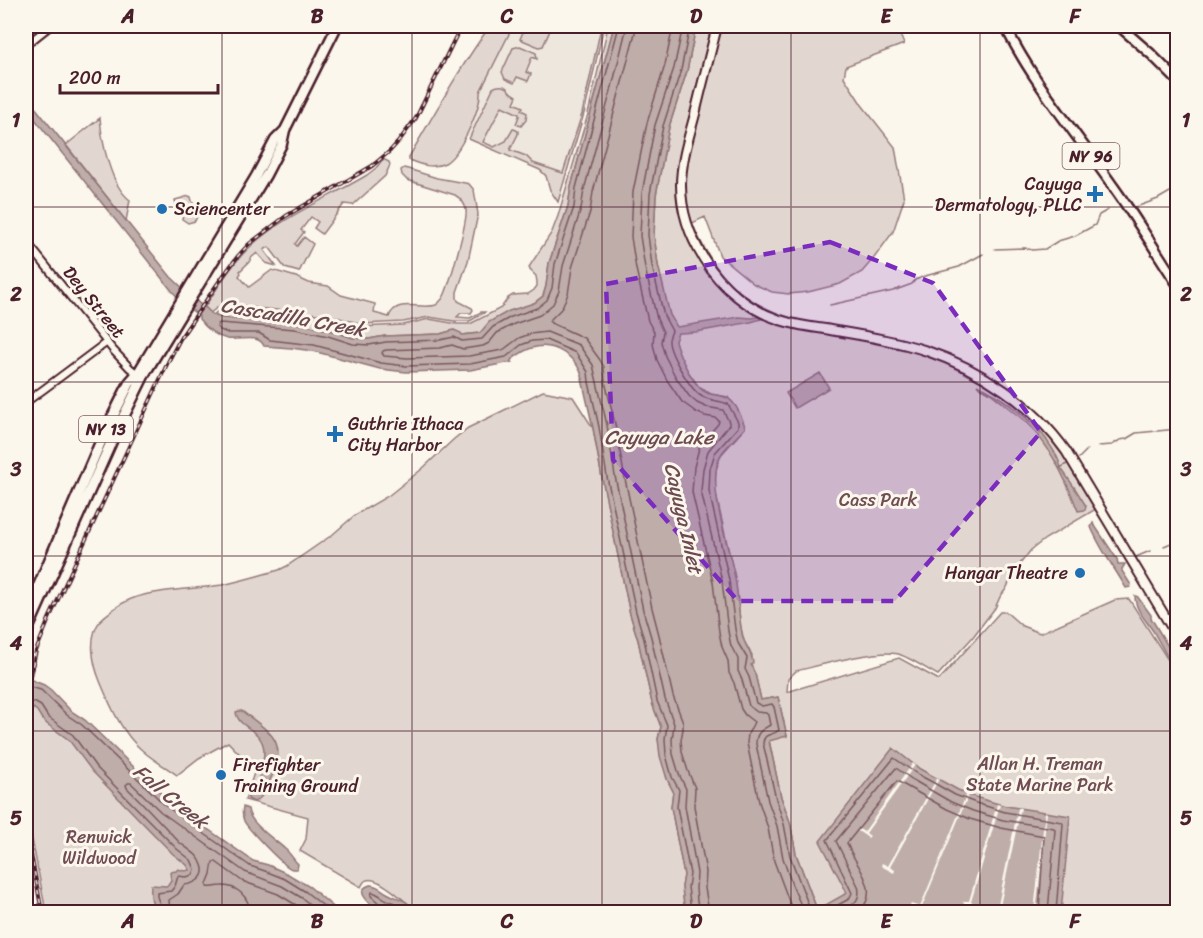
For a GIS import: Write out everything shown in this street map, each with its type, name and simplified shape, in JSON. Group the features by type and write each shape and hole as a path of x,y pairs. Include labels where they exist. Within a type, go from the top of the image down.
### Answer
{"highway":[{"name":"NY 13","path":"26,633 140,376"},
{"name":"NY 13","path":"26,615 104,434 130,382 140,376"}],"main road":[{"name":"NY 13","path":"140,376 199,277 275,140 285,130 337,26"},
{"path":"717,26 684,155 681,187 690,232 714,274 742,300 773,318 898,343 929,352 966,368 1014,398 1043,423 1066,451 1178,638"},
{"name":"NY 96","path":"1005,26 1019,54 1039,85 1115,188 1178,285"},
{"path":"1119,26 1178,81"}],"street":[{"path":"26,45 50,26"},
{"name":"Dey Street","path":"26,241 107,342 129,368 140,376"},
{"path":"26,402 107,342"}],"highlighted area":[{"path":"830,242 933,283 1041,432 895,601 738,601 613,460 606,284"}],"shaded area":[{"path":"511,26 602,26 583,114 564,178 458,131"}],"green space":[{"path":"490,26 513,26 480,92 477,109 457,151 445,163 436,166 427,166 409,160 448,90"},
{"path":"531,26 552,26 543,46 539,47 520,39 523,32"},
{"path":"599,26 604,26 585,110 558,202 550,190 546,176 540,170 469,139 493,88 504,86 517,96 514,103 523,107 521,110 527,113 526,120 521,126 516,124 519,114 502,106 483,142 494,147 506,141 514,129 518,131 518,134 510,150 526,156 533,163 563,173 582,114 600,32"},
{"path":"608,26 614,26 568,206 549,263 543,296 534,303 480,333 462,335 454,330 440,334 385,336 369,339 353,338 296,323 222,318 213,315 222,308 232,306 332,319 359,327 403,325 429,319 470,324 501,308 513,295 528,294 534,290 537,286 536,276 529,267 552,232 558,216 588,114"},
{"name":"Cass Park","path":"696,26 896,26 904,44 846,66 844,77 862,105 895,147 904,199 893,232 862,272 840,284 808,292 789,294 772,292 754,284 720,256 705,217 692,223 715,266 735,288 761,306 788,317 856,338 934,358 977,379 1011,402 1054,442 1074,470 1096,509 1045,539 1031,550 1016,569 995,608 972,638 938,675 901,655 880,653 796,671 788,679 787,692 899,658 939,680 1000,612 1006,612 1022,626 1040,633 1115,600 1129,599 1177,674 1177,912 818,912 796,854 769,740 787,736 778,697 761,700 755,674 751,668 752,655 744,641 741,628 735,579 715,490 716,470 721,455 745,428 728,397 711,394 699,387 687,370 677,350 658,265 654,235 656,195 669,127 687,71"},
{"path":"520,46 536,53 537,59 532,57 526,72 531,74 528,81 517,77 514,83 505,79 502,72 513,48"},
{"path":"100,118 105,151 112,174 130,200 126,221 66,145"},
{"path":"383,159 390,165 385,176 353,205 344,204 322,234 314,228 318,222 311,217 301,230 304,232 295,244 297,246 304,237 313,244 299,272 285,268 269,247 264,250 276,266 266,263 257,253 240,271 239,276 249,287 272,270 309,283 328,286 341,295 375,304 374,313 389,317 397,307 436,305 444,296 451,277 466,216 465,207 455,195 407,180 402,175 401,170 404,168 437,178 469,184 474,190 478,214 468,261 457,292 458,301 473,310 471,313 461,313 457,317 470,318 481,312 484,313 470,321 429,317 403,322 362,324 328,315 256,308 231,303 222,304 210,313 204,308 232,267 265,234 367,175"},
{"path":"189,196 197,211 197,217 195,221 188,223 182,219 183,215 175,207 175,200"},
{"path":"543,391 573,397 593,428 630,614 652,703 661,727 658,739 667,779 673,791 671,807 684,875 682,887 684,905 688,912 415,912 400,897 378,882 366,880 361,887 300,851 306,839 308,817 245,800 255,770 228,742 199,758 177,775 147,754 129,736 117,719 95,667 94,634 103,618 118,606 140,596 163,591 222,585 287,566 332,535 355,515 388,496 468,428"},
{"name":"Renwick Wildwood","path":"29,691 103,758 308,912 46,912 27,813 26,711"}],"water":[{"name":"Cayuga Lake","path":"614,26 696,26 687,71 669,127 656,195 654,235 658,265 670,315 677,327 739,317 761,319 696,332 678,333 675,341 685,365 699,387 709,394 729,399 738,410 745,425 745,428 720,456 716,468 717,499 735,578 743,638 752,659 751,665 761,700 778,697 787,736 769,741 796,854 817,910 847,893 820,841 893,748 920,769 978,798 1006,806 1070,816 1061,912 688,912 684,905 682,887 684,875 671,807 673,791 660,756 658,739 661,727 652,703 630,614 583,379 576,364 556,349 540,346 524,351 511,360 512,362 470,370 406,372 380,369 313,351 264,346 258,340 253,339 227,339 219,336 205,326 199,316 172,291 26,108 26,96 171,277 213,315 222,318 296,323 353,338 440,334 454,330 462,335 480,333 489,322 509,311 534,303 543,296 549,263 568,206"},
{"path":"820,373 829,388 795,408 786,393"},
{"path":"977,385 995,394 1014,408 1040,432 1086,506 1085,510 1078,511 1056,464 1034,431 993,395"},
{"path":"1093,523 1118,564 1125,564 1122,571 1130,587 1126,588 1103,550 1091,527"},
{"path":"1135,596 1151,615 1177,661 1177,674 1139,610"},
{"path":"26,679 51,690 169,801 185,813 253,861 288,874 310,887 339,912 236,912 222,908 210,912 159,912 152,900 151,885 167,886 171,880 170,872 178,869 190,870 92,771 69,740 47,724 33,708 32,711 26,709"},
{"path":"239,711 269,732 278,750 278,758 270,780 263,794 254,802 248,799 248,796 260,775 264,748 258,736 242,724 236,712"},
{"path":"243,807 248,809 257,825 288,852 298,864 297,869 288,867 252,832 244,821"},
{"path":"370,885 405,902 415,912 379,912 363,895 363,889"}],"pier":[{"path":"913,763 915,765 866,833 870,836 868,838 858,831 859,829 864,832"},
{"path":"937,778 939,779 890,867 895,870 894,873 881,866 882,863 888,866"},
{"path":"967,793 969,794 922,907 930,911 910,906 911,904 920,907"},
{"path":"997,804 1000,805 971,902 975,904 974,906 963,903 969,901"},
{"path":"1018,808 1021,808 1000,906 1004,907 1003,909 994,907 994,905 998,905"},
{"path":"1045,812 1047,813 1036,912 1028,911 1034,911"}],"waterway":[{"path":"1136,207 1170,192 1178,197"},
{"path":"995,249 1045,249 1095,225 1099,215 1108,210"},
{"path":"830,305 893,291 925,276 959,267 983,254"},
{"path":"1098,446 1112,445 1136,433 1178,429"},
{"path":"1079,458 1087,450"},
{"path":"1060,468 1067,464"},
{"path":"1164,546 1178,540"},
{"path":"1136,557 1150,551"}],"railway":[{"path":"26,692 36,651 49,619 181,337 218,283 249,244 286,216 372,166 390,151 416,118 461,26"},
{"path":"26,828 42,912"}],"place":[{"name":"Cayuga Dermatology, PLLC","path":"1095,194"},
{"name":"Sciencenter","path":"162,209"},
{"name":"Guthrie Ithaca City Harbor","path":"335,434"},
{"name":"Hangar Theatre","path":"1080,573"},
{"name":"Firefighter Training Ground","path":"221,775"}],"water label":[{"name":"Cascadilla Creek","path":"293,317"},
{"name":"Cayuga Inlet","path":"684,518"},
{"name":"Fall Creek","path":"171,796"}],"park label":[{"name":"Allan H. Treman State Marine Park","path":"1040,774"}]}
